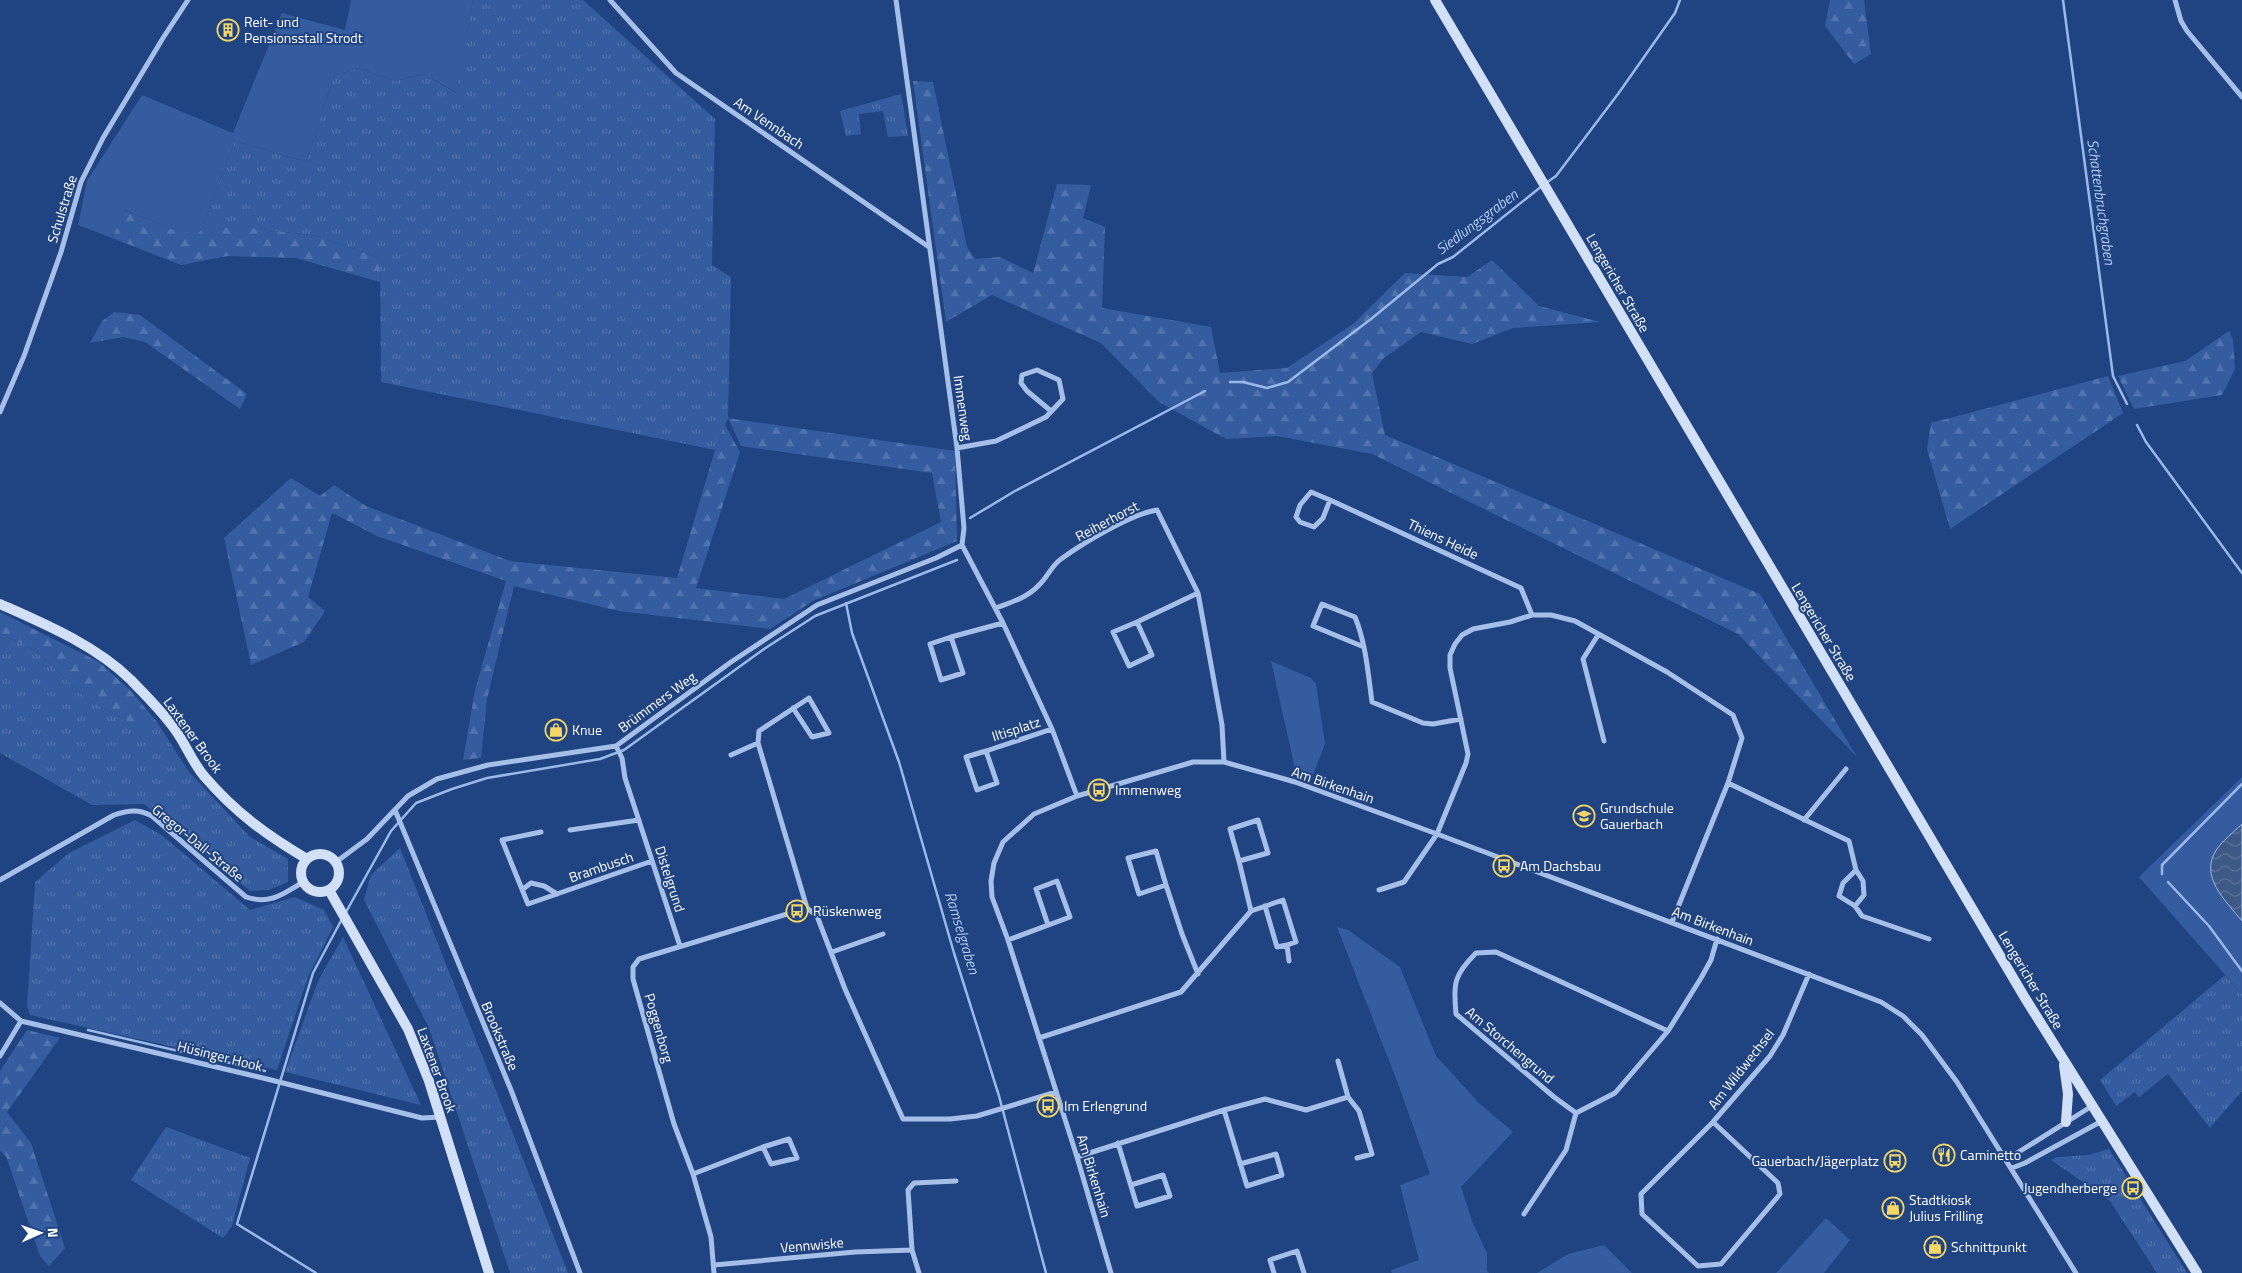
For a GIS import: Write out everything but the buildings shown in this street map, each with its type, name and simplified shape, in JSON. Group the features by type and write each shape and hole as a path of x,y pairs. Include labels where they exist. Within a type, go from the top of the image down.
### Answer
{"main road":[{"name":"Lengericher Straße","path":"1435,0 2025,998 2197,1273"},
{"name":"Laxtener Brook","path":"0,604 71,638 104,658 129,678 176,730 203,774 235,810 277,842 307,859"},
{"path":"322,854 330,856 336,862 339,872 336,882 329,890 322,892 314,891 303,882 302,866 307,859 314,855 322,854"},
{"name":"Laxtener Brook","path":"329,890 408,1029 441,1116 488,1273"},
{"path":"2062,1057 2067,1080 2066,1122"}],"street":[{"name":"Schulstraße","path":"0,412 31,338 61,252 81,182 103,138 188,0"},
{"name":"Am Vennbach","path":"610,0 676,73 930,247"},
{"name":"Immenweg","path":"896,0 957,448 964,528 962,545"},
{"path":"2176,0 2181,21 2187,31 2242,96"},
{"path":"957,448 996,441 1046,417 1063,399 1060,380 1036,370 1022,375 1021,383 1027,392 1051,411"},
{"name":"Thiens Heide","path":"1330,500 1323,518 1314,527 1300,522 1296,517 1300,505 1311,492 1330,500 1521,588 1532,615"},
{"name":"Reiherhorst","path":"996,608 1022,598 1039,586 1060,560 1111,529 1146,512 1157,510 1198,593 1222,725 1224,762"},
{"path":"962,545 996,608 1052,729 1077,796"},
{"name":"Brümmers Weg","path":"336,862 367,839 396,812 408,796 437,780 479,767 616,747 731,662 817,605 936,558 962,545"},
{"path":"1137,622 1152,655 1129,666 1113,632 1198,593"},
{"path":"1364,647 1313,626 1322,604 1355,617 1362,636 1364,647 1372,702 1423,722 1433,724 1461,718"},
{"path":"1379,890 1404,882 1437,834 1468,754 1450,668 1450,655 1455,644 1462,635 1473,629 1510,622 1532,615 1551,615 1575,621 1667,672 1733,715 1742,738 1728,784 1672,922"},
{"path":"952,637 962,673 941,680 930,644 952,637 1003,623"},
{"path":"1598,635 1583,659 1604,741"},
{"path":"794,708 812,737 829,733 808,698 759,731 758,743 807,908 817,916 832,952 844,989 903,1119 950,1119 977,1116 1056,1092"},
{"name":"Iltisplatz","path":"986,750 997,783 977,790 966,757 986,750 1052,729"},
{"path":"731,755 758,743"},
{"name":"Distelgrund","path":"616,747 622,758 625,778 680,946"},
{"name":"Am Birkenhain","path":"1111,1273 1077,1157 1008,940 992,897 991,880 994,864 1004,842 1034,814 1077,796 1194,762 1224,762 1295,782 1672,922 1880,1002 1903,1016 1922,1035 1958,1082 2076,1273"},
{"path":"1804,820 1846,769"},
{"path":"1728,784 1848,841 1856,870 1863,881 1864,895 1855,906"},
{"name":"Gregor-Dall-Straße","path":"0,880 114,815 129,810 143,811 152,816 246,897 259,902 272,899 303,882"},
{"name":"Brookstraße","path":"396,812 464,981 511,1090 580,1273"},
{"path":"570,830 639,820"},
{"path":"1239,861 1268,853 1258,820 1230,829 1251,911"},
{"name":"Brambusch","path":"541,832 502,840 528,904 652,861"},
{"path":"1166,885 1140,894 1128,858 1156,851 1182,934 1198,974"},
{"path":"1856,870 1843,883 1839,896 1855,906 1862,916 1929,939"},
{"path":"1008,940 1070,917 1057,881 1036,889 1048,925"},
{"name":"Brambusch","path":"523,889 531,883 544,886 557,894"},
{"path":"1039,1038 1181,992 1251,911 1265,906 1283,900 1296,942 1277,947 1265,906"},
{"name":"Poggenborg","path":"714,1273 711,1238 693,1174 674,1124 633,979 634,967 639,959 807,908"},
{"path":"832,952 883,934"},
{"path":"1524,1214 1566,1150 1576,1114 1615,1093 1668,1031 1711,960 1717,939"},
{"path":"1287,945 1289,961"},
{"name":"Am Storchengrund","path":"1576,1114 1456,1014 1453,989 1461,968 1476,953 1496,952 1668,1031"},
{"name":"Am Wildwechsel","path":"1713,1122 1778,1183 1780,1194 1721,1264 1698,1266 1642,1214 1641,1194 1713,1122 1774,1049 1783,1035 1809,974"},
{"name":"Hüsinger Hook","path":"0,1003 21,1021 282,1082 422,1118 441,1116"},
{"path":"0,1056 21,1021"},
{"path":"1338,1062 1348,1097 1359,1111 1372,1154 1358,1158"},
{"path":"1077,1157 1224,1110 1265,1099 1306,1110 1348,1097"},
{"path":"2006,1160 2092,1106"},
{"path":"1224,1110 1240,1164 1247,1186 1282,1175 1276,1154 1240,1164"},
{"path":"2012,1168 2025,1163 2102,1121"},
{"path":"693,1174 763,1147 789,1139 798,1158 771,1164 763,1147"},
{"path":"1118,1143 1137,1206 1170,1196 1163,1175 1131,1185"},
{"path":"919,1273 912,1250 908,1190 914,1184 956,1181"},
{"name":"Vennwiske","path":"714,1265 861,1251 912,1250"},
{"path":"1274,1273 1270,1260 1297,1251 1302,1273"}],"green space":[{"path":"351,0 473,0 457,93 424,74 395,81 358,68 334,76 306,162 235,141 202,228 195,239 125,210 112,238 78,225 87,181 142,95 233,133 282,13 345,30"},
{"path":"473,0 583,0 715,119 712,265 731,277 728,418 715,450 381,382 380,258 317,236 252,228 202,228 235,141 306,162 334,76 358,68 395,81 424,74 456,93"},
{"path":"1830,0 1864,0 1871,54 1854,64 1825,26"},
{"path":"913,81 933,82 967,247 975,259 1000,257 1033,273 1057,184 1091,185 1083,218 1105,227 1102,308 1211,327 1220,373 1287,368 1353,324 1405,273 1467,277 1492,260 1539,306 1600,322 1513,328 1472,344 1421,332 1384,358 1372,373 1385,435 1760,594 1857,757 1738,634 1372,454 1277,436 1226,439 1159,402 1101,343 992,295 946,322"},
{"path":"901,94 908,136 888,137 883,111 859,114 861,134 846,136 840,111"},
{"path":"124,210 195,238 202,228 252,228 317,236 380,258 380,282 296,258 228,256 181,265 112,238"},
{"path":"114,312 140,315 247,394 240,409 145,342 123,337 90,343 102,321"},
{"path":"2229,331 2233,340 2235,369 2222,395 2134,409 2118,376 2185,361"},
{"path":"2108,376 2123,413 1950,529 1927,449 1931,423"},
{"path":"728,418 955,451 957,541 813,601 770,629 619,611 514,586 487,699 481,758 463,760 475,690 506,581 377,536 332,513 308,597 325,611 304,642 251,665 224,538 291,478 320,496 334,485 366,506 510,561 677,578 715,450 725,425 740,452 696,588 784,599 941,522 932,473 741,446"},
{"path":"0,612 99,662 130,690 157,722 129,722 87,699 38,652 0,633"},
{"path":"0,633 38,652 87,699 129,722 157,722 189,772 250,837 288,859 288,882 269,890 250,891 144,804 92,805 0,753"},
{"path":"1271,661 1311,678 1316,684 1325,744 1313,775 1295,769"},
{"path":"2242,777 2242,994 2139,877"},
{"path":"135,820 163,836 250,910 295,897 324,910 333,927 308,977 277,1070 30,1015 27,1006 35,882 69,853"},
{"path":"400,848 568,1273 510,1273 429,1028 364,900 371,875"},
{"path":"1337,927 1348,930 1400,967 1436,1056 1479,1103 1513,1132 1461,1187 1472,1221 1487,1253 1487,1271 1489,1273 1392,1273 1391,1270 1419,1260 1400,1185 1430,1174 1400,1089"},
{"path":"343,937 421,1105 285,1072 319,979"},
{"path":"2225,975 2242,994 2242,1091 2210,1128 2168,1074 2139,1097 2135,1092 2116,1106 2100,1080"},
{"path":"27,1030 60,1038 7,1112 31,1143 65,1248 49,1266 40,1256 6,1156 0,1151 0,1071"},
{"path":"166,1127 250,1158 232,1226 223,1238 131,1180"},
{"path":"2109,1149 2187,1273 2157,1273 2110,1201 2051,1160 2057,1157 2088,1155"},
{"path":"1826,1218 1850,1240 1824,1273 1776,1273"},
{"path":"1604,1245 1632,1273 1537,1273 1568,1254"}],"water":[{"path":"2242,824 2242,921 2216,888 2211,869 2212,859 2217,849"}],"waterway":[{"name":"Siedlungsgraben","path":"1546,183 1556,176 1618,94 1675,13 1680,0"},
{"name":"Schattenbruchgraben","path":"2063,0 2113,376 2127,404"},
{"name":"Siedlungsgraben","path":"1230,382 1243,382 1267,388 1288,382 1371,319 1438,264 1453,257 1542,186"},
{"path":"970,518 1015,491 1205,391"},
{"name":"Schattenbruchgraben","path":"2137,425 2146,442 2242,573"},
{"path":"346,912 391,831 416,803 487,778 600,759 624,750 764,649 815,616 957,560"},
{"name":"Ramselgraben","path":"846,603 852,633 899,762 954,953 999,1096 1046,1273"},
{"path":"2162,874 2162,865 2242,784"},
{"path":"2168,882 2209,926 2242,971"},
{"path":"316,1273 237,1224 313,973 342,919"},
{"path":"88,1030 265,1071"}],"place":[{"name":"Reit- und Pensionsstall Strodt","path":"228,30"},
{"name":"Knue","path":"556,730"},
{"name":"Immenweg","path":"1099,790"},
{"name":"Grundschule Gauerbach","path":"1584,816"},
{"name":"Am Dachsbau","path":"1504,866"},
{"name":"Rüskenweg","path":"797,911"},
{"name":"Im Erlengrund","path":"1048,1106"},
{"name":"Caminetto","path":"1944,1155"},
{"name":"Gauerbach/Jägerplatz","path":"1895,1161"},
{"name":"Jugendherberge","path":"2133,1188"},
{"name":"Stadtkiosk Julius Frilling","path":"1893,1208"},
{"name":"Schnittpunkt","path":"1935,1247"}]}
